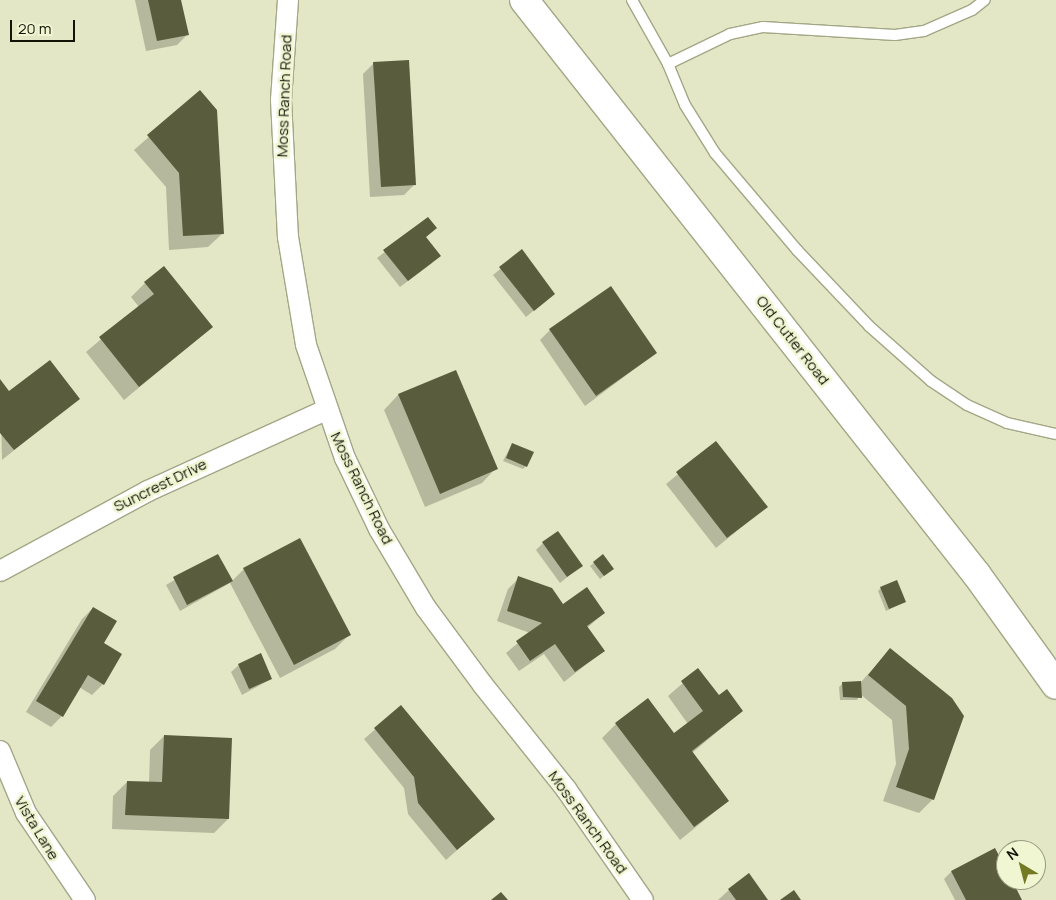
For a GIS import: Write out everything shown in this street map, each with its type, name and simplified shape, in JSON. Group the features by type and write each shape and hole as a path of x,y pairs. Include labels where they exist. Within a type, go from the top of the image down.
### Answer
{"main road":[{"name":"Old Cutler Road","path":"524,0 977,575 1056,686"}],"street":[{"name":"Moss Ranch Road","path":"288,0 281,100 284,197 306,345 326,410 362,496 426,608 483,685 566,789 643,900"},
{"name":"Suncrest Drive","path":"0,571 148,491 326,410"},
{"name":"Vista Lane","path":"0,751 26,814 86,900"}],"lane":[{"path":"632,0 668,64 685,105 715,153 797,250 869,326 932,381 967,405 1007,423 1056,434"},
{"path":"668,64 730,34 763,27 895,35 924,31 972,10 985,0"}],"building":[{"path":"148,0 181,0 189,35 157,41"},
{"path":"409,60 416,185 381,187 373,62"},
{"path":"200,90 217,110 224,234 183,236 179,173 147,135"},
{"path":"428,217 437,228 426,237 441,256 408,281 383,250"},
{"path":"522,249 555,294 534,311 499,267"},
{"path":"164,266 213,327 139,387 99,337 154,294 144,282"},
{"path":"611,286 657,353 596,396 549,329"},
{"path":"50,360 80,399 14,450 0,433 0,379 9,391"},
{"path":"456,370 498,469 440,494 398,394"},
{"path":"716,441 768,507 727,538 676,472"},
{"path":"512,443 534,452 527,467 506,458"},
{"path":"558,531 583,566 567,577 542,542"},
{"path":"300,538 351,635 294,665 243,568"},
{"path":"218,554 233,581 187,605 173,577"},
{"path":"603,554 614,569 604,576 593,562"},
{"path":"518,576 552,588 563,604 587,587 605,613 587,626 605,651 575,672 555,644 530,661 516,641 542,623 507,611"},
{"path":"897,580 906,602 889,609 880,587"},
{"path":"93,607 117,621 104,643 122,654 104,685 88,675 63,717 36,701"},
{"path":"890,648 952,698 964,716 934,800 896,787 909,749 906,706 868,675"},
{"path":"261,653 272,679 249,689 238,664"},
{"path":"698,668 719,695 727,689 743,711 692,751 729,801 694,827 615,723 648,698 674,733 703,711 681,681"},
{"path":"861,681 862,698 843,697 842,682"},
{"path":"401,705 495,819 457,850 418,803 414,777 374,728"},
{"path":"164,735 232,738 229,819 125,815 127,781 162,782"},
{"path":"995,848 996,890 1017,890 1022,900 966,900 951,871"},
{"path":"749,873 768,900 736,900 728,889"},
{"path":"794,890 801,900 780,900"},
{"path":"501,892 508,900 491,900"}]}
